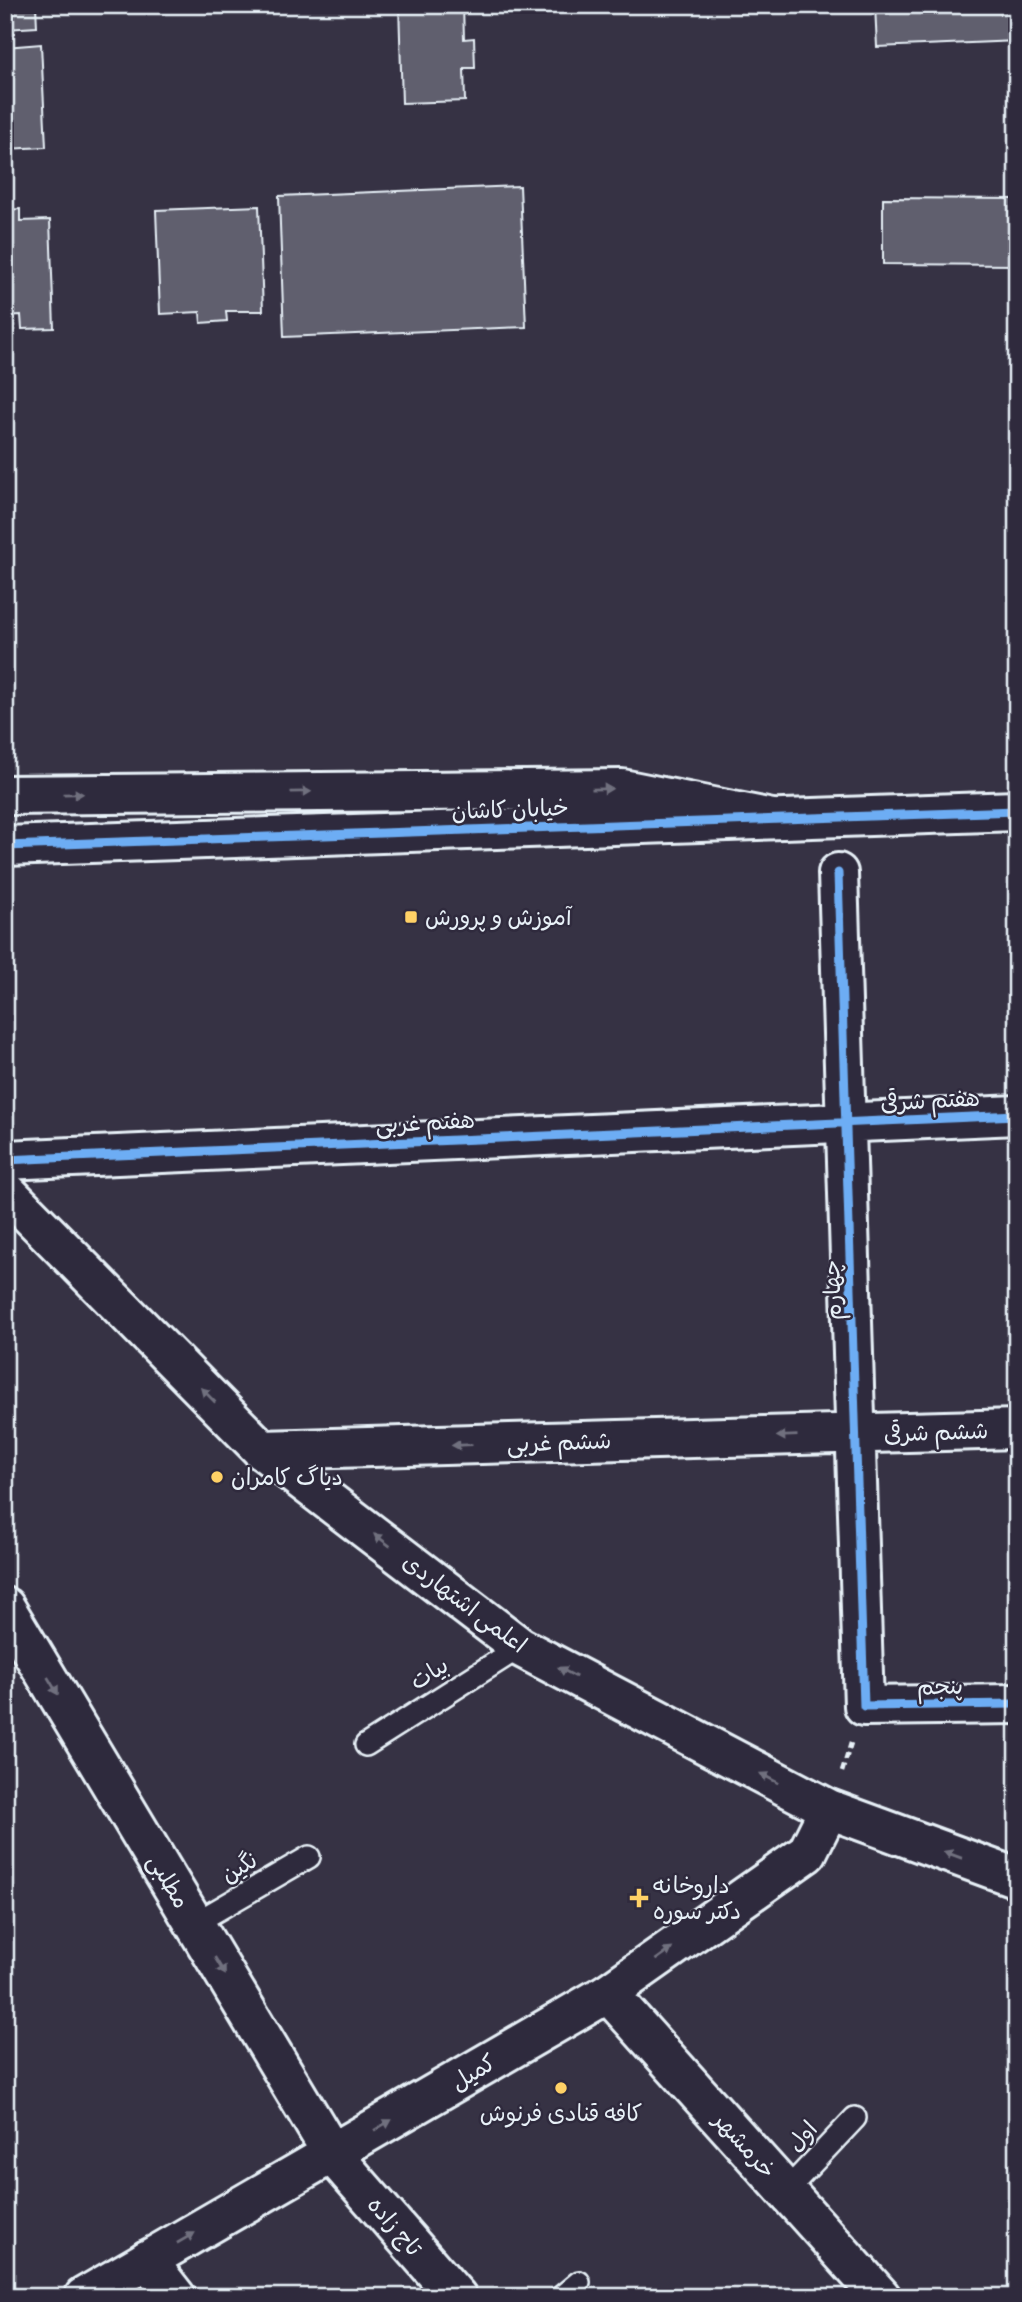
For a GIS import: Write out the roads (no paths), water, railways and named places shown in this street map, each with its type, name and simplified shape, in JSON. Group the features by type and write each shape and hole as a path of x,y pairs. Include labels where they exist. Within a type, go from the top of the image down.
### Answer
{"street":[{"name":"خیابان کاشان","path":"5,795 622,789 772,819"},
{"name":"خیابان کاشان","path":"5,846 1017,811"},
{"name":"چهارم","path":"838,873 864,1706"},
{"name":"هفتم شرقی","path":"846,1123 1017,1115"},
{"name":"هفتم غربی","path":"5,1160 846,1123"},
{"name":"اعلمی اشتهاردی","path":"5,1190 262,1450 520,1647 829,1809 1017,1878"},
{"name":"ششم شرقی","path":"856,1434 1017,1429"},
{"name":"ششم غربی","path":"262,1450 856,1434"},
{"name":"مطلبی","path":"5,1606 15,1646 195,1923 333,2155"},
{"name":"پنجم","path":"864,1706 1017,1704"},
{"name":"کمیل","path":"84,2297 333,2155 608,1993 807,1853 829,1809"},
{"name":"خرمشهر","path":"608,1993 881,2297"},
{"name":"تاج زاده","path":"333,2155 457,2297"},
{"path":"147,2260 176,2297"}],"lane":[{"name":"بیات","path":"366,1745 520,1647"},
{"name":"نگین","path":"195,1923 309,1857"},
{"name":"اول","path":"786,2191 855,2118"},
{"path":"561,2297 579,2283"}],"place":[{"name":"آموزش و پرورش","path":"411,917"},
{"name":"دیاگ کامران","path":"217,1477"},
{"name":"داروخانه دکتر سوره","path":"639,1898"},
{"name":"کافه قنادی فرنوش","path":"561,2088"}]}
